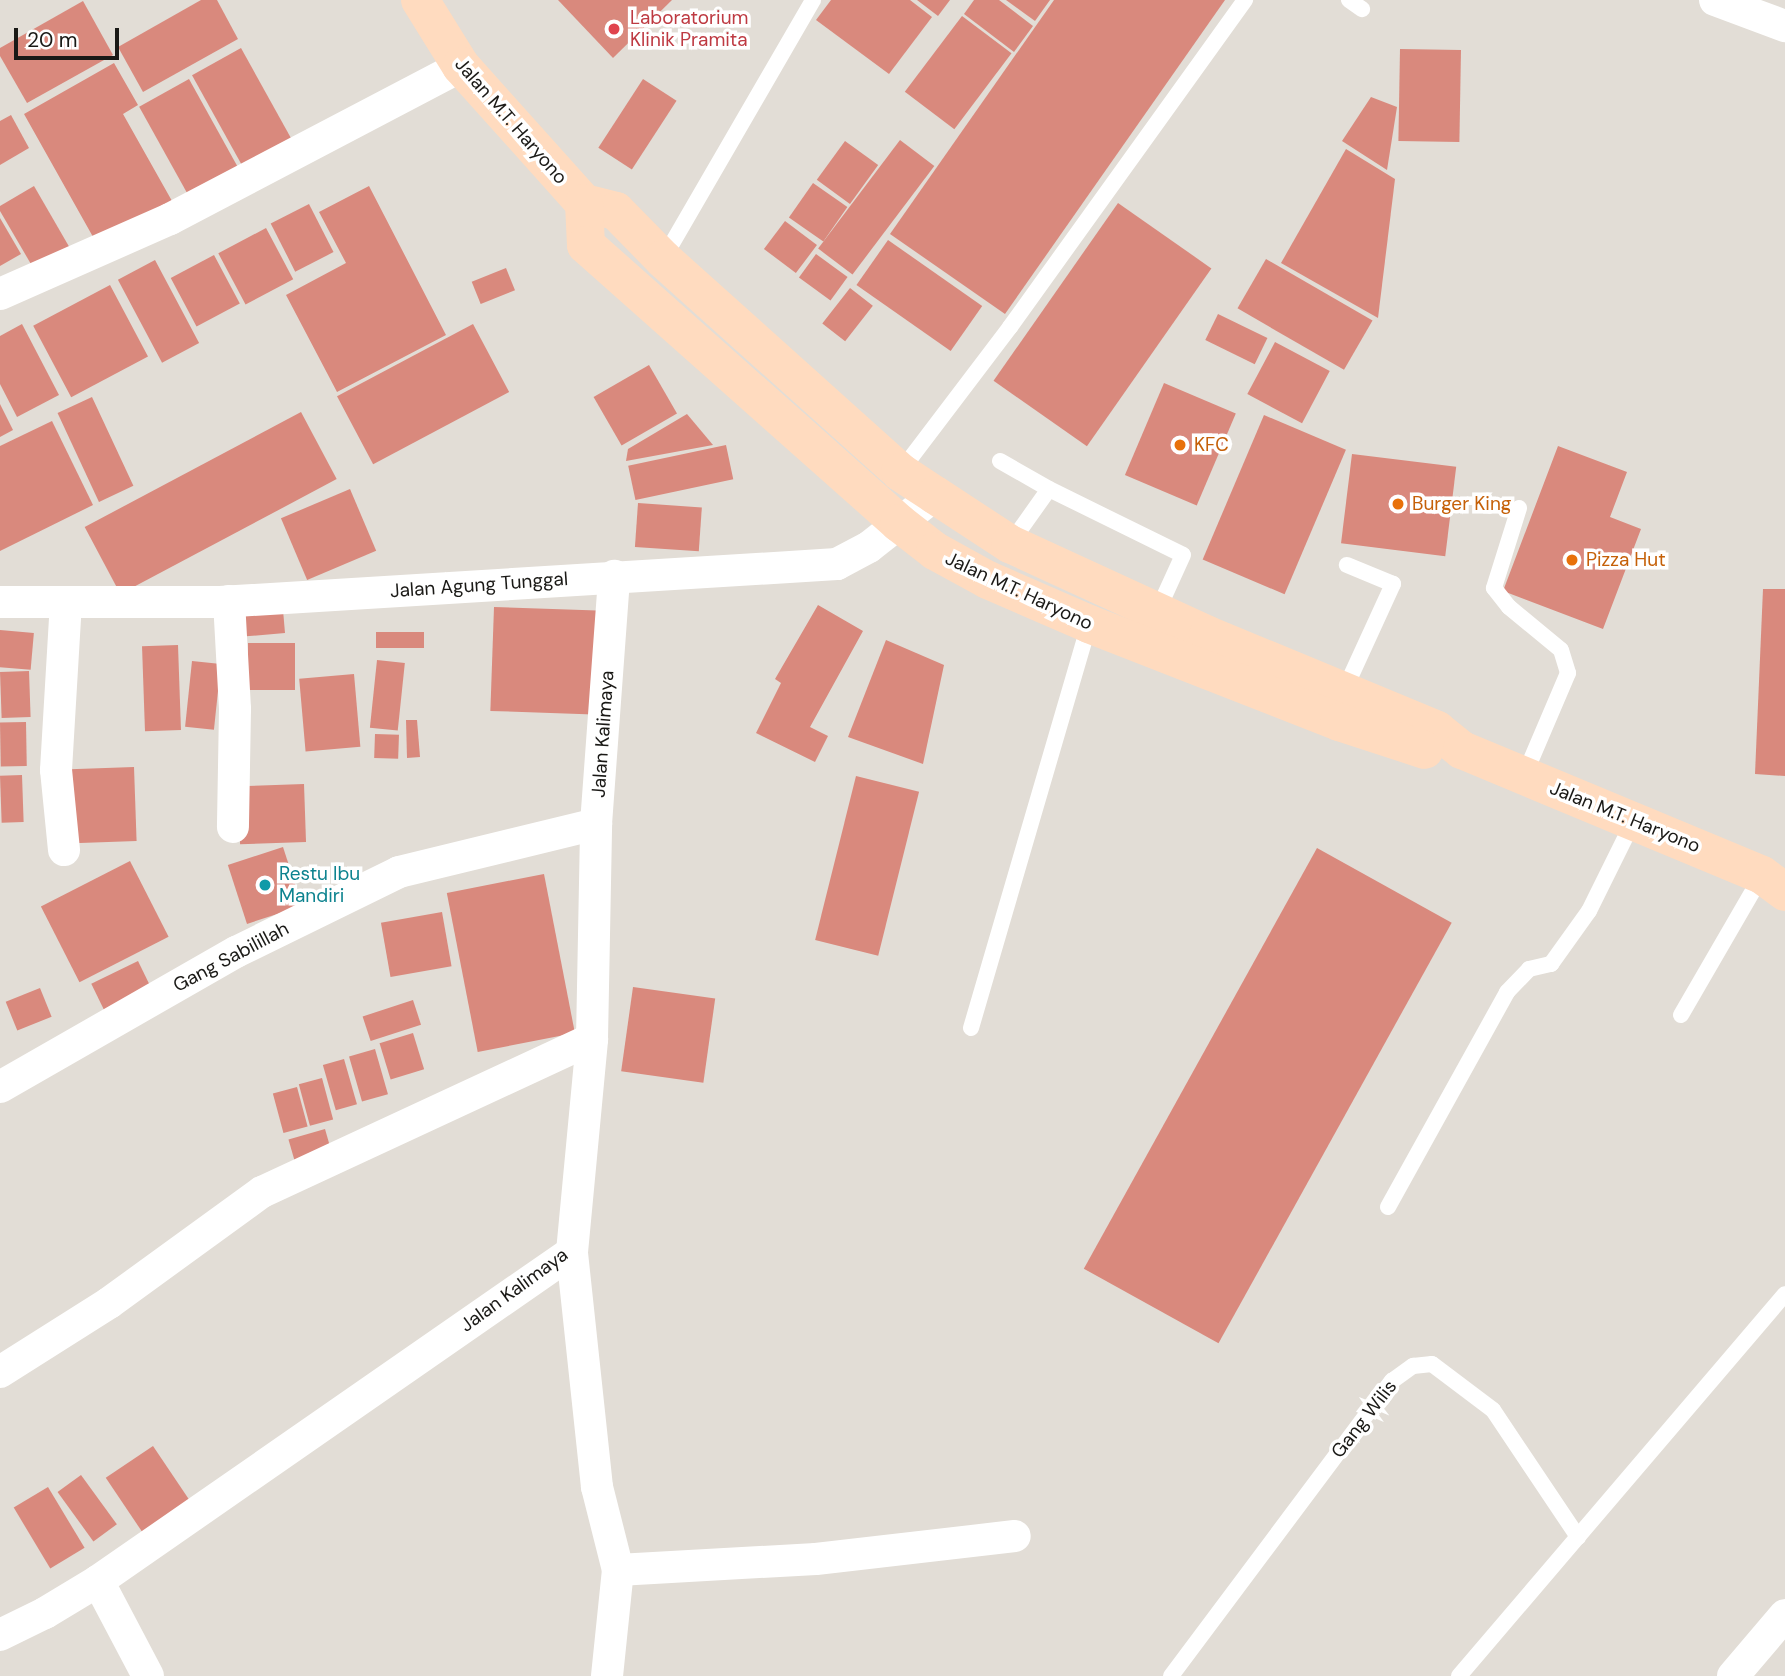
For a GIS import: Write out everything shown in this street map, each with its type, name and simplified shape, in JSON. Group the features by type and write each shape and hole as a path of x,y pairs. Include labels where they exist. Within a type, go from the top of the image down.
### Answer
{"main road":[{"name":"Jalan M.T. Haryono","path":"419,0 461,66 584,203 616,211 663,258 900,472 1010,544 1157,612 1437,730 1462,750 1634,820 1774,883"},
{"name":"Jalan M.T. Haryono","path":"584,203 586,244 899,523 935,551 988,580 1089,624 1339,722 1429,751 1462,750"}],"street":[{"path":"1715,0 1785,26"},
{"path":"0,294 170,219 461,66"},
{"name":"Jalan Agung Tunggal","path":"0,603 229,601 837,564 858,555 935,495"},
{"name":"Jalan Kalimaya","path":"0,1635 45,1613 98,1581 572,1252 592,1039 596,824 614,576"},
{"path":"229,601 235,709 233,827"},
{"path":"64,850 56,770 66,602"},
{"name":"Gang Sabilillah","path":"0,1087 236,952 399,872 596,824"},
{"path":"0,1372 109,1303 261,1192 592,1039"},
{"path":"572,1252 597,1487 618,1570 607,1676"},
{"path":"618,1570 816,1559 1016,1536"},
{"path":"98,1581 148,1676"},
{"path":"1733,1676 1785,1615"}],"lane":[{"path":"663,258 813,0"},
{"path":"900,472 1010,327 1245,0"},
{"path":"1000,461 1049,489 1184,555 1157,612"},
{"path":"1010,544 1049,489"},
{"path":"1519,508 1493,588 1509,607 1561,650 1569,673 1524,776"},
{"path":"1344,691 1394,584 1347,565"},
{"path":"971,1028 1089,624"},
{"path":"1388,1206 1507,992 1529,969 1551,964 1589,911 1634,820"},
{"path":"1681,1015 1774,883"},
{"path":"1459,1676 1785,1294"},
{"name":"Gang Wilis","path":"1171,1676 1392,1381 1413,1366 1432,1364 1493,1410 1578,1537"}],"building":[{"path":"201,0 217,0 238,39 143,92 118,47"},
{"name":"Laboratorium Klinik Pramita","path":"558,0 672,0 613,58"},
{"path":"831,0 910,0 932,17 889,74 816,20"},
{"path":"917,0 950,0 938,16"},
{"path":"974,0 999,0 1033,26 1014,52 964,14"},
{"path":"1006,0 1050,0 1035,21"},
{"path":"1054,0 1225,0 1005,314 890,234"},
{"path":"83,1 113,55 27,103 0,56 0,48"},
{"path":"962,16 1012,53 954,129 905,92"},
{"path":"241,48 294,143 245,170 192,75"},
{"path":"1400,49 1461,50 1459,142 1398,141"},
{"path":"114,63 138,105 123,114 172,201 97,244 24,114"},
{"path":"189,79 241,173 192,201 139,107"},
{"path":"643,79 677,101 632,170 598,148"},
{"path":"1371,97 1397,107 1387,170 1342,141"},
{"path":"11,115 29,148 0,165 0,121"},
{"path":"900,140 934,166 852,274 818,249"},
{"path":"845,141 878,165 850,204 817,180"},
{"path":"1346,149 1395,179 1378,318 1281,263"},
{"path":"813,183 847,207 823,241 789,217"},
{"path":"34,186 71,250 35,271 0,211 0,206"},
{"path":"369,186 446,335 337,392 286,295 346,263 319,212"},
{"path":"1118,203 1211,268 1087,446 994,381"},
{"path":"309,204 334,252 295,272 271,224"},
{"path":"0,218 21,254 0,266"},
{"path":"785,221 817,245 796,273 764,249"},
{"path":"266,228 293,279 246,305 218,253"},
{"path":"888,240 982,306 951,351 856,285"},
{"path":"816,254 848,277 831,300 799,277"},
{"path":"214,255 240,304 197,327 171,278"},
{"path":"1266,259 1373,320 1344,370 1238,308"},
{"path":"155,260 199,343 162,363 118,280"},
{"path":"506,268 515,290 481,304 472,282"},
{"path":"110,285 148,357 71,397 33,326"},
{"path":"850,288 873,306 845,341 822,323"},
{"path":"1218,314 1267,338 1255,364 1205,340"},
{"path":"22,324 59,395 17,417 0,384 0,336"},
{"path":"473,324 509,392 373,464 337,396"},
{"path":"1275,342 1330,371 1302,423 1247,394"},
{"path":"649,365 677,413 622,445 594,397"},
{"name":"KFC","path":"1164,383 1236,413 1197,506 1125,475"},
{"path":"92,397 133,486 99,502 58,413"},
{"path":"0,404 13,430 0,437"},
{"path":"301,412 337,479 120,594 85,527"},
{"path":"687,414 713,445 626,461 628,449"},
{"path":"1264,415 1346,450 1285,594 1203,560"},
{"path":"52,421 93,505 0,551 0,446"},
{"path":"726,445 733,479 635,500 628,466"},
{"name":"Pizza Hut","path":"1558,446 1627,472 1610,517 1641,529 1603,629 1503,591"},
{"name":"Burger King","path":"1352,454 1456,467 1445,556 1341,543"},
{"path":"350,489 376,551 307,580 281,518"},
{"path":"638,503 702,507 699,551 635,547"},
{"path":"1763,589 1785,589 1785,776 1755,774"},
{"path":"818,605 863,631 810,727 828,736 815,762 756,733 781,683 775,679"},
{"path":"494,607 597,611 593,715 490,711"},
{"path":"283,610 285,633 246,636 244,613"},
{"path":"0,630 34,633 31,670 0,667"},
{"path":"376,632 424,632 424,648 376,648"},
{"path":"886,640 944,665 923,764 848,737"},
{"path":"248,643 295,643 295,690 248,690"},
{"path":"178,645 181,730 145,731 142,646"},
{"path":"377,660 405,663 398,731 370,728"},
{"path":"192,661 221,664 214,730 185,727"},
{"path":"29,671 31,717 2,718 0,672"},
{"path":"354,674 360,747 306,752 299,679"},
{"path":"406,720 417,720 420,757 407,758"},
{"path":"0,722 26,722 27,766 1,766"},
{"path":"375,734 399,735 398,759 374,758"},
{"path":"134,767 137,841 73,843 70,769"},
{"path":"22,775 24,822 2,823 0,776"},
{"path":"856,776 919,792 878,956 815,940"},
{"path":"304,784 306,842 240,844 238,786"},
{"name":"Restu Ibu Mandiri","path":"283,847 302,906 247,924 228,865"},
{"path":"1317,848 1452,923 1218,1343 1084,1269"},
{"path":"130,861 169,937 79,982 41,906"},
{"path":"544,874 575,1033 478,1052 447,893"},
{"path":"442,912 452,966 390,977 381,923"},
{"path":"138,961 152,990 105,1013 91,984"},
{"path":"633,987 715,999 703,1083 621,1071"},
{"path":"40,988 52,1017 17,1031 6,1002"},
{"path":"413,1000 421,1025 371,1041 363,1016"},
{"path":"413,1033 424,1069 391,1080 380,1043"},
{"path":"375,1049 388,1094 362,1102 349,1056"},
{"path":"344,1059 357,1104 336,1110 323,1065"},
{"path":"322,1078 333,1120 310,1126 299,1084"},
{"path":"297,1087 308,1127 283,1133 273,1093"},
{"path":"325,1129 331,1150 295,1161 288,1139"},
{"path":"153,1446 189,1500 142,1532 106,1478"},
{"path":"81,1475 117,1524 93,1541 58,1492"},
{"path":"48,1487 85,1548 50,1568 14,1508"}],"place":[{"name":"Laboratorium Klinik Pramita","path":"614,29"},
{"name":"KFC","path":"1180,445"},
{"name":"Burger King","path":"1398,504"},
{"name":"Pizza Hut","path":"1572,560"},
{"name":"Restu Ibu Mandiri","path":"265,885"}]}
